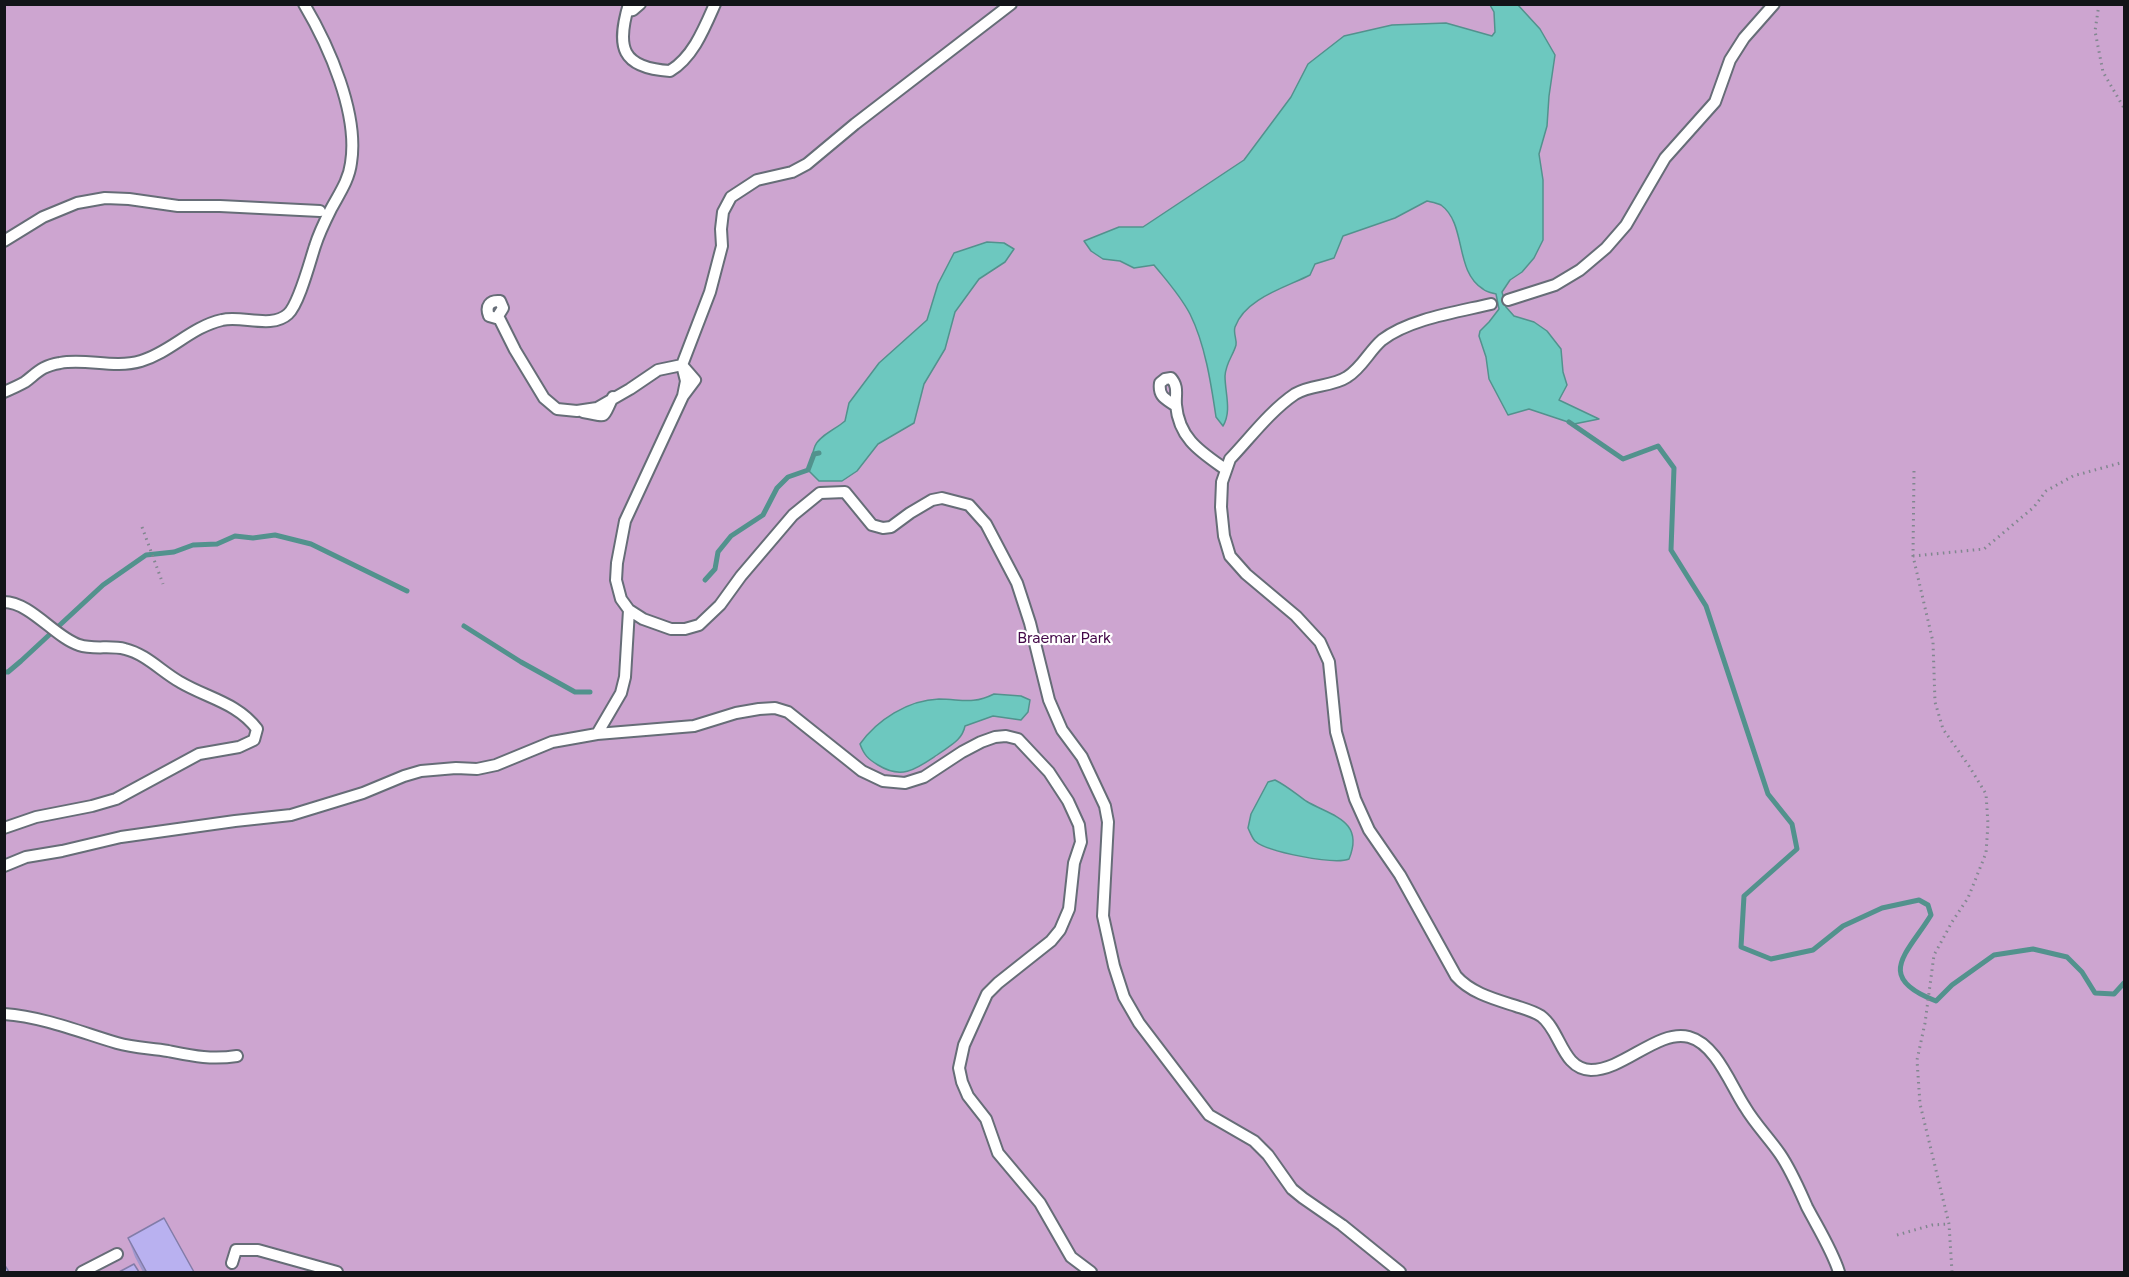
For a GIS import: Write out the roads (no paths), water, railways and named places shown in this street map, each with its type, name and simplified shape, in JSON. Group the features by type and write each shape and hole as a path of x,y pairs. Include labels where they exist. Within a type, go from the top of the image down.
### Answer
{"lane":[{"path":"4,393 24,382 39,369 59,363 138,362 157,355 198,328 213,322 231,318 274,320 288,314 296,301 322,227 342,190 351,164 352,130 346,101 321,32 304,4"},
{"path":"640,4 633,10 628,8 622,30 622,42 628,58 638,64 670,71 682,64 696,44 715,4"},
{"path":"682,365 715,274 722,246 723,212 730,197 757,180 792,172 807,164 855,124 1011,4"},
{"path":"1508,300 1555,285 1580,270 1611,242 1626,225 1665,158 1715,102 1730,60 1744,38 1774,4"},
{"path":"4,241 43,217 77,203 105,198 129,198 178,206 320,211"},
{"path":"1491,304 1399,330 1382,340 1358,369 1348,377 1295,394 1230,459 1222,482 1221,507 1224,536 1230,556 1246,574 1296,615 1320,642 1330,667 1336,732 1355,799 1369,830 1400,875 1456,976 1483,995 1534,1012 1544,1018 1560,1040 1563,1051 1581,1068 1591,1070 1604,1068 1662,1041 1676,1037 1689,1037 1702,1044 1711,1052 1745,1107 1781,1155 1839,1272"},
{"path":"498,316 544,398 557,409 577,411 597,408 658,370 682,365"},
{"path":"682,365 695,380 683,396 625,521 616,580 621,599 629,610 671,628 685,629 699,625 720,605 741,576 793,515 820,494 845,492 872,525 883,528 891,527 932,500 942,498 969,505 986,524 1017,583 1030,623 1049,700 1062,730 1082,757 1106,806 1108,822 1103,916 1114,966 1125,997 1139,1023 1209,1115 1254,1141 1268,1155 1292,1189 1342,1225 1400,1272"},
{"path":"1176,406 1181,424 1190,442 1203,455 1226,469"},
{"path":"4,602 22,607 78,645 126,649 150,661 180,683 231,706 248,717 257,729 254,740 239,747 199,754 116,799 4,828"},
{"path":"597,734 621,693 625,677 629,610"},
{"path":"4,866 26,857 121,837 235,820 291,815 363,793 421,771 477,769 496,765 552,742 597,734 694,726 736,713 775,708 797,718 862,771 883,781 905,783 924,777 962,752 995,737 1006,736 1018,739 1049,772 1068,801 1079,825 1081,842 1074,863 1069,909 1060,930 1051,941 987,994 964,1045 959,1068 968,1096 986,1119 998,1153 1040,1203 1071,1257 1091,1272"},
{"path":"4,1014 34,1017 133,1047 168,1051 192,1057 237,1056"},
{"path":"232,1263 236,1250 258,1250 337,1272"},
{"path":"82,1272 117,1254"}],"waterway":[{"path":"1569,422 1623,459 1658,446 1674,468 1671,550 1706,606 1768,794 1792,824 1797,849 1744,896 1741,947 1771,959 1813,950 1843,926 1882,908 1919,900 1928,905 1931,915 1906,953 1901,963 1901,973 1905,983 1936,1001 1952,985 1994,955 2033,949 2067,957 2082,972 2095,993 2114,994 2124,983"},
{"path":"705,580 715,569 718,552 731,536 763,515 777,488 788,477 808,470 814,454 819,453"},
{"path":"4,672 8,672 21,661 103,585 146,555 174,552 193,545 217,544 235,536 253,538 275,535 311,544 407,591"},
{"path":"464,626 521,662 575,692 590,692"}],"park label":[{"name":"Braemar Park","path":"1064,638"}]}
